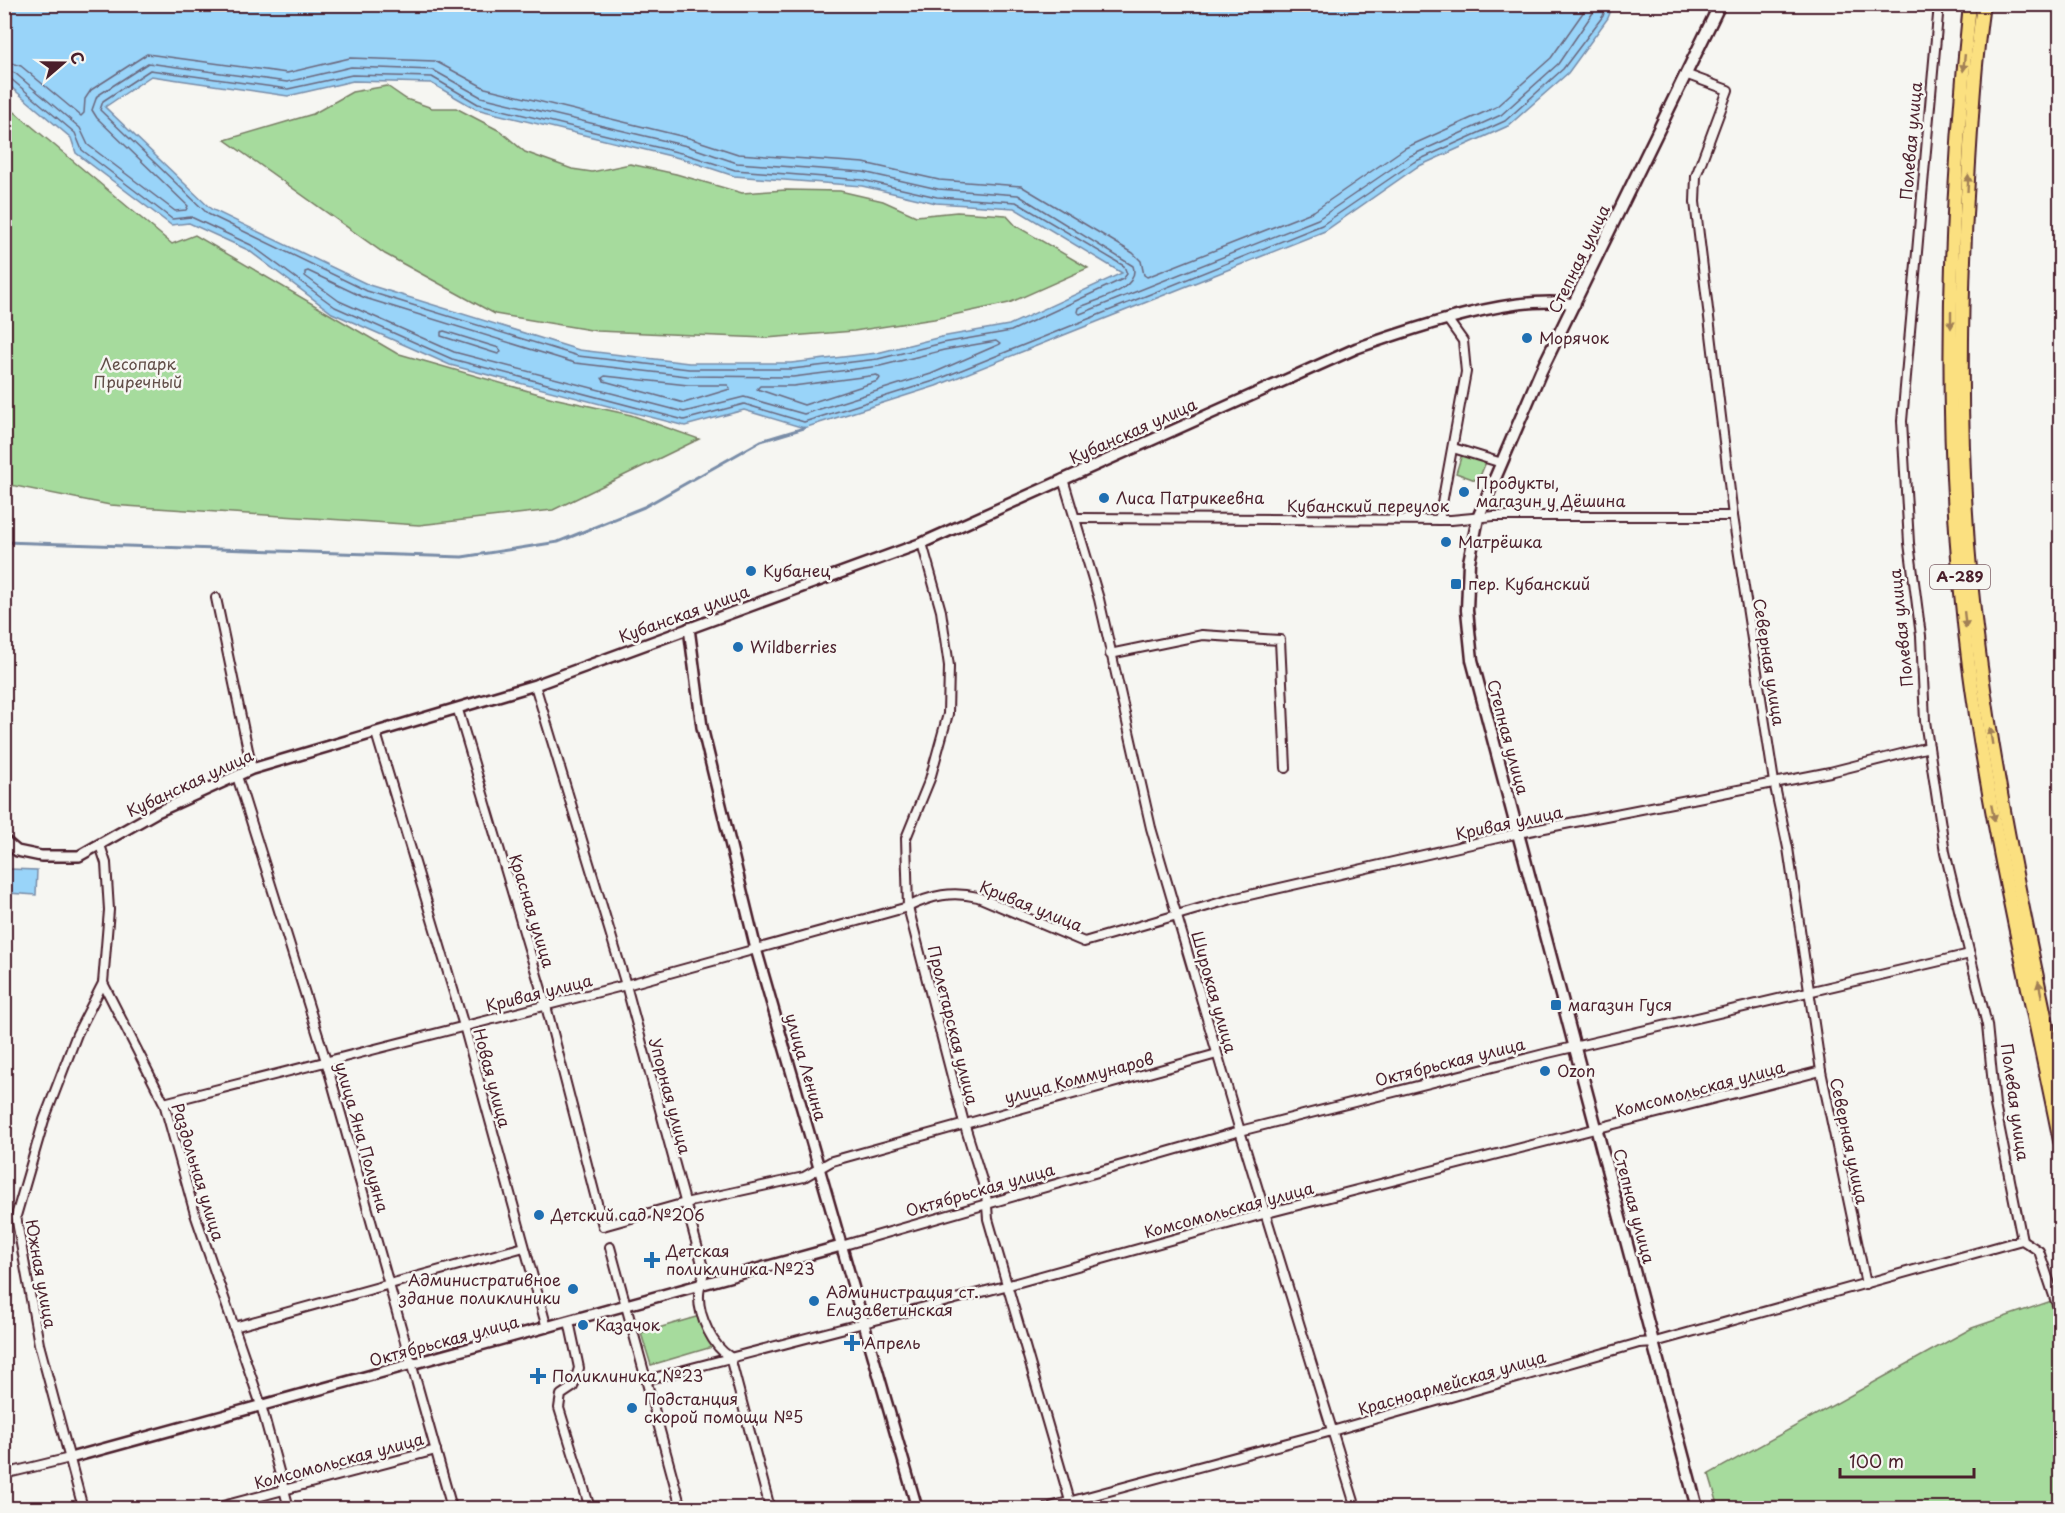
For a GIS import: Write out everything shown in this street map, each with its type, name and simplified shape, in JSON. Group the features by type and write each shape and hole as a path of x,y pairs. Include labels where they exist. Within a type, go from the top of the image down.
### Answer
{"highway":[{"name":"Полевая улица","path":"1970,4 1961,95 1951,314 1951,432 1957,548 1969,664 1986,779 2061,1141"},
{"name":"А-289","path":"1983,4 1973,96 1962,313 1962,434 1968,546 1980,664 1997,777 2061,1087"}],"main road":[{"name":"Степная улица","path":"1697,1509 1655,1342 1472,660 1467,610 1469,572 1478,518 1541,371 1720,4"}],"street":[{"name":"Полевая улица","path":"1939,4 1902,421 1909,543 1921,636 1929,747 1945,852 1987,1025 1995,1105 2022,1240"},
{"name":"Северная улица","path":"1685,74 1728,90 1696,176 1695,202 1733,516 1774,782 1788,848 1821,1071 1866,1284"},
{"name":"Кубанская улица","path":"4,840 17,851 41,856 79,856 155,813 252,769 458,710 535,685 922,543 1357,348 1415,328 1534,302 1575,304"},
{"path":"1439,520 1466,372 1462,341 1448,320"},
{"path":"1453,448 1502,463"},
{"name":"Широкая улица","path":"1063,479 1099,599 1152,828 1240,1131 1356,1509"},
{"name":"Кубанский переулок","path":"1075,518 1439,520 1494,516 1733,516"},
{"name":"Пролетарская улица","path":"922,543 942,622 949,666 948,714 930,779 906,838 908,907 964,1123 986,1193 988,1219 1071,1505"},
{"path":"216,598 252,769"},
{"name":"улица Ленина","path":"689,628 702,727 756,949 917,1509"},
{"path":"1110,654 1202,634 1280,640 1286,768"},
{"name":"Упорная улица","path":"535,685 626,985 704,1271 699,1301 712,1341 730,1358 770,1509"},
{"name":"Красная улица","path":"458,710 546,1006 603,1226"},
{"name":"Новая улица","path":"376,733 464,1026 547,1328"},
{"name":"Кривая улица","path":"164,1103 626,985 908,907 945,893 961,893 978,897 1084,942 1232,899 1519,833 1774,782 1929,747"},
{"name":"улица Яна Полуяна","path":"237,776 326,1061 452,1509"},
{"path":"100,845 106,863 109,910 103,983"},
{"name":"Октябрьская улица","path":"4,1474 412,1366 702,1282 842,1246 1240,1131 1574,1047 1970,954"},
{"name":"Раздольная улица","path":"103,983 164,1103 195,1214 261,1405 289,1509"},
{"name":"Южная улица","path":"83,1509 39,1344 16,1216 44,1120 77,1034 103,983"},
{"name":"улица Коммунаров","path":"603,1226 685,1203 804,1177 832,1161 1217,1054"},
{"name":"Комсомольская улица","path":"646,1380 1009,1285 1267,1213 1821,1071"},
{"path":"2022,1240 2039,1251 2061,1314"},
{"name":"Красноармейская улица","path":"1046,1509 1071,1505 1639,1343 1655,1342 2022,1240"},
{"path":"234,1327 524,1247"},
{"path":"610,1247 628,1305 681,1509"},
{"path":"569,1321 579,1368 573,1387 561,1395 559,1408 590,1509"},
{"name":"Комсомольская улица","path":"215,1509 284,1488 436,1450"}],"green space":[{"path":"387,86 406,99 432,108 456,108 500,131 525,152 572,169 592,172 630,164 676,174 742,193 786,190 840,191 883,201 916,216 957,212 1006,215 1016,226 1088,268 1009,303 934,319 854,331 766,338 597,331 495,314 385,254 225,140 313,114 352,92"},
{"name":"Лесопарк Приречный","path":"4,103 172,244 195,235 396,353 553,398 631,415 699,439 553,510 419,525 110,505 5,484"},
{"path":"1462,454 1486,462 1478,481 1456,473"},
{"path":"2060,1298 2060,1508 1719,1508 1709,1474 1972,1328"},
{"path":"703,1315 712,1347 651,1365 641,1333"}],"water":[{"path":"5,4 1613,4 1608,18 1568,73 1508,126 1417,167 1325,231 936,386 804,428 744,410 685,426 450,365 332,313 248,250 189,223 171,225 76,153 71,138 5,82","holes":["151,76 288,96 353,81 431,83 476,109 683,159 734,176 862,186 936,203 1014,208 1122,273 1009,325 941,337 877,353 791,363 689,363 579,350 369,285 211,209 105,107"]},
{"path":"9,869 37,870 36,895 8,893"}],"waterway":[{"path":"4,542 462,557 558,542 644,507 761,441 804,428"}],"place":[{"name":"Морячок","path":"1527,338"},
{"name":"Продукты, магазин у Дёшина","path":"1464,492"},
{"name":"Лиса Патрикеевна","path":"1104,498"},
{"name":"Матрёшка","path":"1446,542"},
{"name":"Кубанец","path":"751,571"},
{"name":"пер. Кубанский","path":"1456,584"},
{"name":"Wildberries","path":"738,647"},
{"name":"магазин Гуся","path":"1556,1005"},
{"name":"Ozon","path":"1545,1071"},
{"name":"Детский сад №206","path":"539,1215"},
{"name":"Детская поликлиника №23","path":"652,1260"},
{"name":"Административное здание поликлиники","path":"573,1289"},
{"name":"Администрация ст. Елизаветинская","path":"814,1301"},
{"name":"Казачок","path":"583,1325"},
{"name":"Апрель","path":"852,1343"},
{"name":"Поликлиника №23","path":"538,1376"},
{"name":"Подстанция скорой помощи №5","path":"632,1408"}]}
